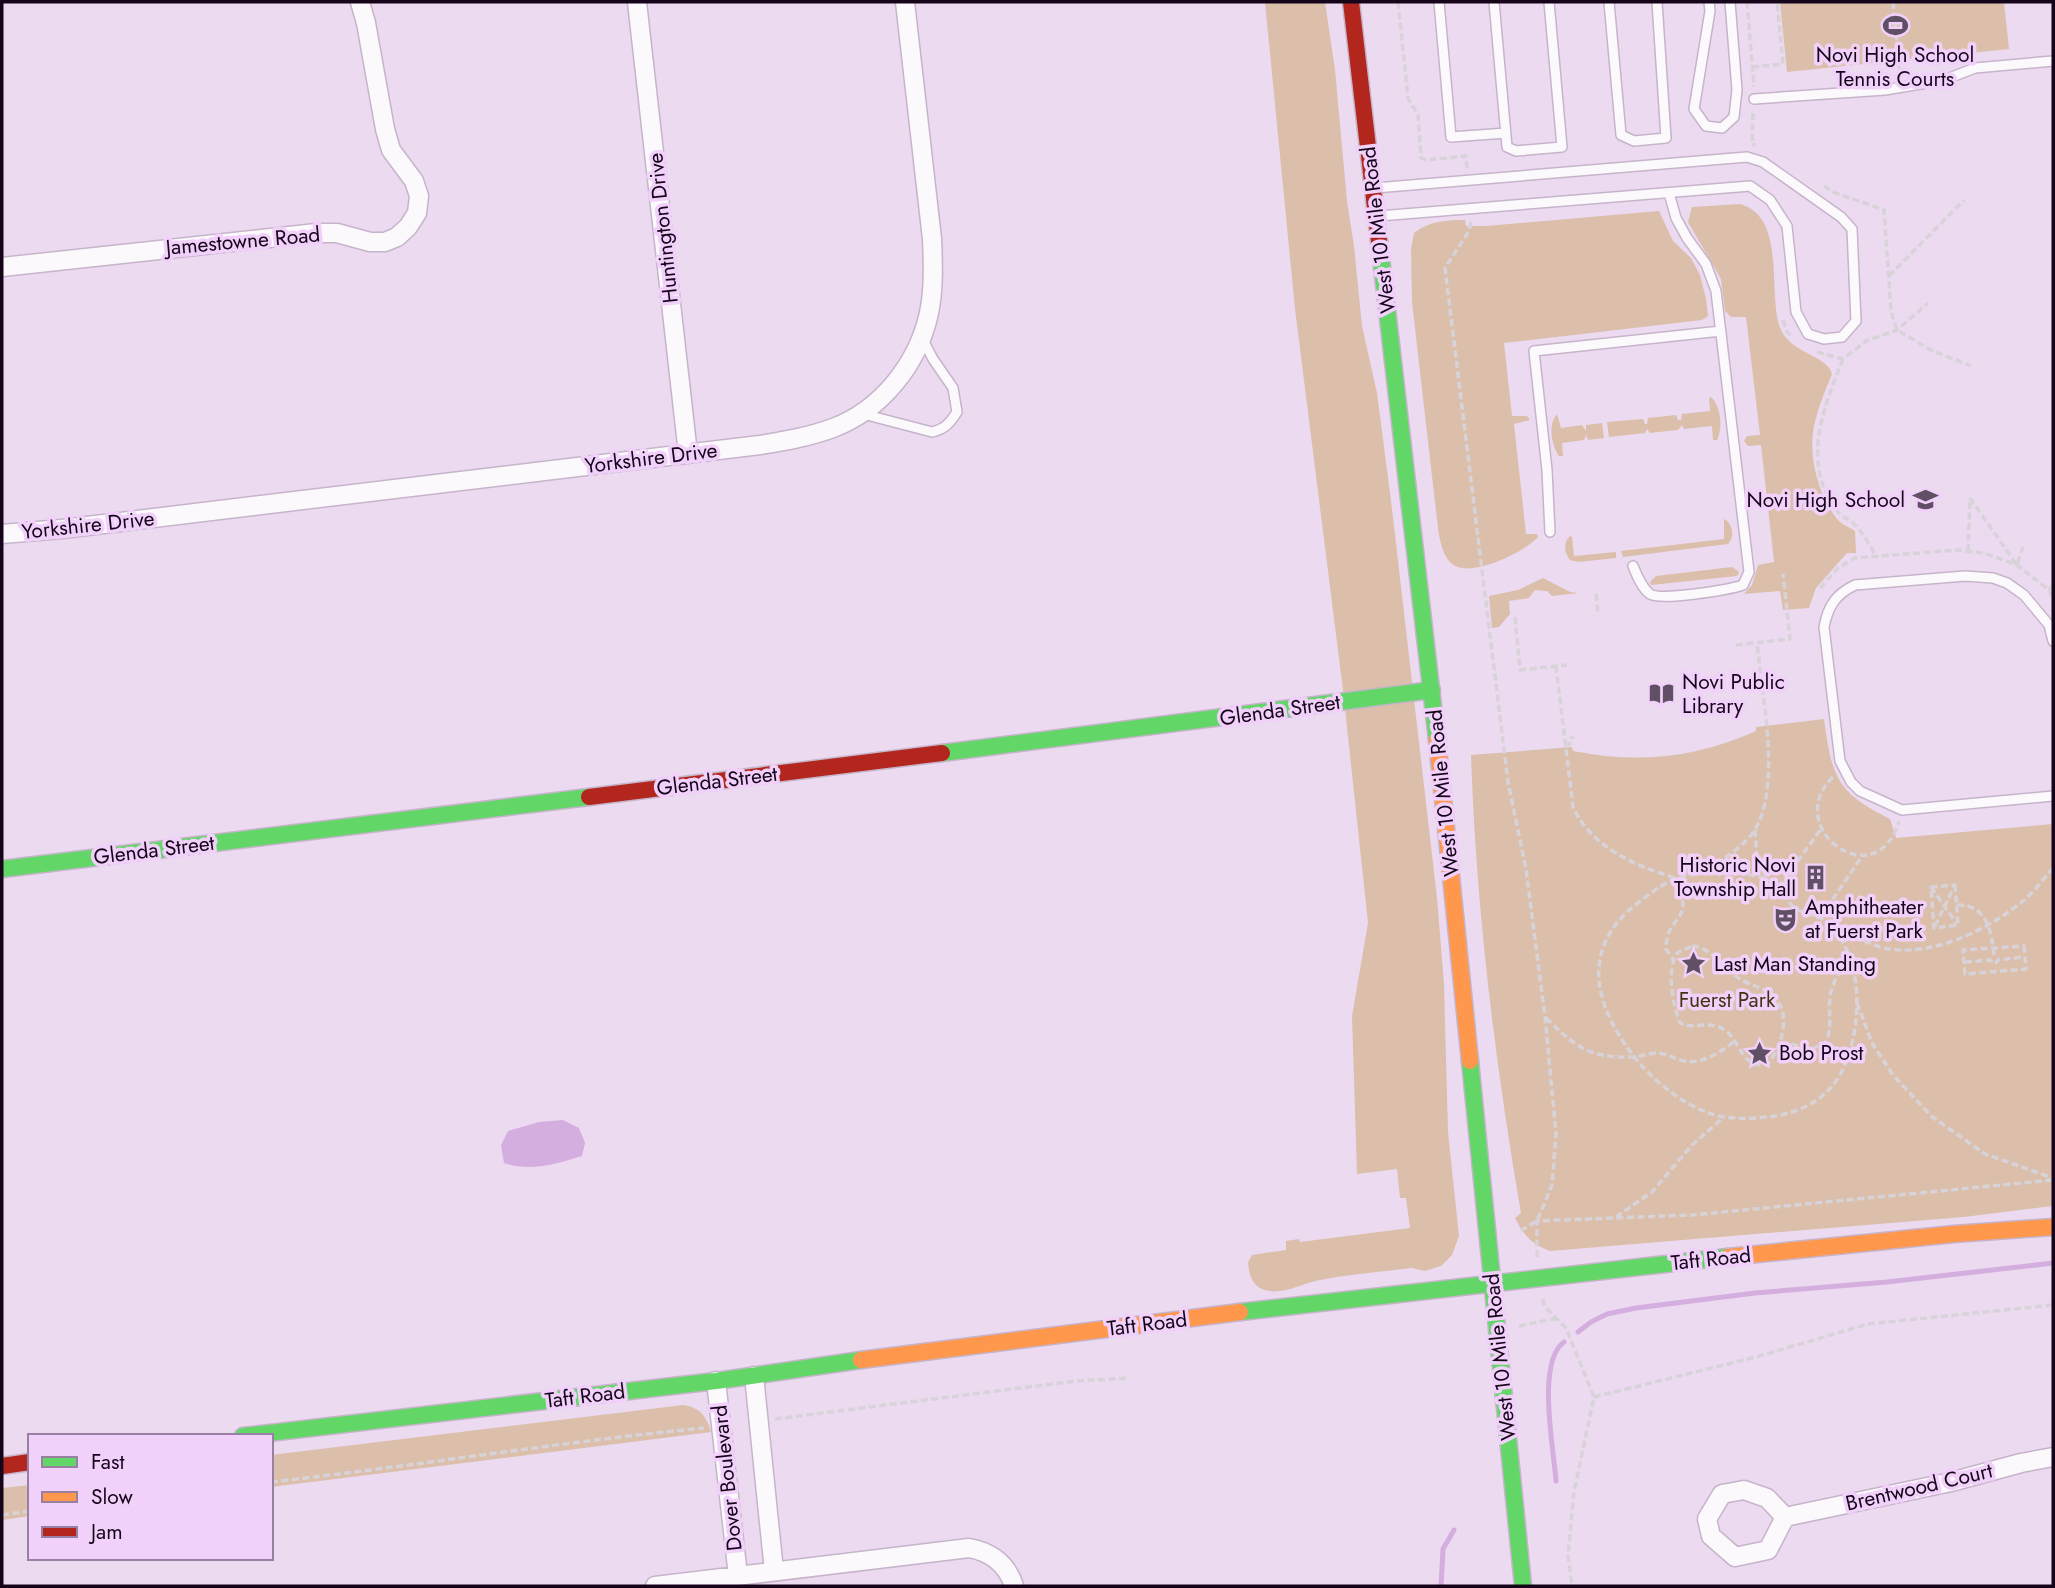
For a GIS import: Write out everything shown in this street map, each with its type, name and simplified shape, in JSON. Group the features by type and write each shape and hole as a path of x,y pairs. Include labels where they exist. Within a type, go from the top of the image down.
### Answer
{"street":[{"name":"Jamestowne Road","path":"2,267 316,233 337,233 370,242 385,242 397,237 417,213 419,196 414,181 391,150 360,2"},
{"name":"Huntington Drive","path":"637,2 688,454"},
{"name":"Yorkshire Drive","path":"2,534 688,454 800,438 835,427 872,407 899,377 922,337 929,312 933,275 905,2"},
{"name":"West 10 Mile Road","path":"1351,2 1432,690 1523,1586"},
{"name":"Glenda Street","path":"2,869 1024,744 1432,690"},
{"name":"Taft Road","path":"260,1434 716,1381 1325,1301 1954,1234 2053,1227"},
{"name":"Dover Boulevard","path":"754,1376 774,1571"},
{"name":"Dover Boulevard","path":"716,1381 738,1576"},
{"name":"Brentwood Court","path":"1785,1517 1951,1482 2053,1457"},
{"path":"2,1466 28,1462"},
{"path":"1744,1490 1767,1498 1785,1517 1769,1550 1735,1557 1711,1536 1707,1519 1722,1494 1744,1490"},
{"path":"655,1586 955,1549 981,1550 997,1559 1012,1577 1014,1586"}],"lane":[{"path":"1439,2 1451,138 1506,133"},
{"path":"1494,2 1507,147 1516,151 1562,147 1549,2"},
{"path":"1609,2 1621,135 1633,141 1666,138 1657,2"},
{"path":"1709,2 1710,10 1694,109 1706,126 1722,128 1734,117 1737,90 1730,2"},
{"path":"1754,99 1901,87 1944,80 1975,68 2053,61"},
{"path":"1373,189 1747,157 1763,162 1841,217 1852,229 1856,321 1842,337 1824,339 1808,334 1796,312 1787,226 1770,200 1749,186 1377,216"},
{"path":"1633,566 1651,595 1663,597 1729,590 1743,585 1749,572 1716,291 1706,264 1676,218 1670,192"},
{"path":"1550,531 1534,351 1721,331"},
{"path":"861,413 932,432 942,430 950,422 957,412 953,388 922,337"},
{"path":"2053,641 2049,625 2024,594 1993,578 1965,576 1855,585 1831,605 1824,626 1840,761 1844,771 1860,791 1902,810 2053,796"}],"path":[{"path":"1398,2 1408,98 1418,114 1421,158 1426,160 1466,156 1468,181"},
{"path":"1746,2 1754,99"},
{"path":"1752,67 1783,64 1777,2"},
{"path":"1893,2 1901,87"},
{"path":"1888,276 1964,200"},
{"path":"1470,209 1469,231 1445,268 1508,782 1526,869 1545,1017 1556,1134 1552,1185 1537,1221 1536,1248"},
{"path":"1928,303 1897,330 1931,350 1970,366"},
{"path":"1843,359 1820,422 1817,451 1819,471 1838,513 1854,522 1876,556"},
{"path":"1968,551 1970,498 2017,565 2023,547"},
{"path":"1737,645 1790,639 1783,574"},
{"path":"2049,590 2053,585"},
{"path":"1596,594 1598,613"},
{"path":"1515,617 1520,670 1567,665"},
{"path":"1757,643 1769,766 1768,791 1755,830 1757,858 1768,880"},
{"path":"1556,666 1573,807 1581,824 1608,847 1637,866 1676,878"},
{"path":"1756,724 1765,723"},
{"path":"1565,745 1570,744 1571,738 1574,737"},
{"path":"1844,771 1834,776 1821,792 1817,812 1822,829 1838,849 1862,856 1875,852 1896,832 1902,810"},
{"path":"1779,887 1822,829"},
{"path":"1706,872 1755,830"},
{"path":"1821,917 1862,856"},
{"path":"1833,928 1881,947 1904,950 1932,947 1959,939 1989,924 2026,898 2053,868"},
{"path":"1706,872 1768,880 1779,887 1796,908 1821,917 1833,928 1853,968 1856,1002 1852,1043 1834,1086 1810,1106 1790,1114 1763,1118 1724,1117 1710,1113 1662,1085 1635,1057 1616,1031 1603,1001 1600,984 1601,954 1607,936 1627,911 1676,878 1706,872"},
{"path":"1673,959 1666,949 1666,939 1682,913 1684,904 1676,878"},
{"path":"1931,887 1955,885"},
{"path":"1955,885 1958,925"},
{"path":"1934,928 1955,885"},
{"path":"1931,887 1958,925"},
{"path":"1931,887 1934,928"},
{"path":"1956,905 1975,908 1989,924 1994,955 1997,956 1995,971"},
{"path":"1934,928 1958,925"},
{"path":"2024,946 2025,957 2026,969 1965,974 1964,950 2024,946"},
{"path":"1686,947 1704,948 1744,982 1772,995 1783,1013 1784,1031 1770,1062 1753,1064 1745,1058 1730,1034 1719,1027 1679,1023 1671,973 1673,959 1676,953 1686,947"},
{"path":"1990,960 1994,955"},
{"path":"1781,1042 1812,1049 1825,1043 1830,1026 1830,995 1843,961 1849,957"},
{"path":"1965,962 1997,962 2025,957"},
{"path":"1856,1002 1871,1043 1893,1075 1931,1116 1985,1154 2053,1179"},
{"path":"1545,1017 1566,1038 1587,1052 1607,1058 1635,1057 1647,1053 1666,1054 1684,1061 1695,1061 1706,1059 1734,1042"},
{"path":"1615,1218 1653,1192 1691,1146 1724,1117"},
{"path":"1520,1231 1537,1221 1692,1216 2053,1179"},
{"path":"1594,1397 1756,1357 1868,1324 2053,1305"},
{"path":"1544,1306 1566,1328 1594,1397 1574,1492 1568,1555 1572,1586"},
{"path":"1529,1324 1558,1318"},
{"path":"773,1419 1076,1381 1130,1378"},
{"path":"273,1482 530,1447 709,1427"},
{"path":"2,1514 28,1511"}],"green space":[{"path":"1265,2 1325,2 1335,70 1362,326 1377,393 1392,509 1437,898 1444,984 1448,1132 1459,1236 1452,1255 1441,1266 1425,1271 1412,1268 1343,1276 1277,1291 1262,1289 1253,1281 1248,1262 1252,1255 1286,1250 1286,1241 1299,1239 1300,1242 1410,1228 1406,1198 1400,1198 1397,1169 1357,1174 1352,1016 1368,923 1343,690 1295,309"},
{"name":"Novi High School Tennis Courts","path":"1780,2 2004,2 2009,49 1787,72"},
{"path":"1740,204 1754,211 1764,223 1770,238 1776,310 1784,335 1799,348 1823,362 1832,374 1814,426 1812,450 1816,474 1830,509 1839,521 1855,531 1856,553 1847,553 1816,588 1809,608 1783,610 1780,591 1744,594 1752,585 1758,565 1774,562 1761,445 1748,446 1744,441 1747,436 1760,435 1746,317 1731,317 1725,311 1721,279 1688,222 1692,207"},
{"path":"1659,211 1673,241 1691,258 1700,275 1708,316 1702,320 1504,343 1512,416 1527,416 1530,420 1514,424 1526,534 1537,534 1538,537 1522,550 1497,562 1471,568 1460,568 1452,564 1444,553 1439,531 1412,302 1411,249 1414,233 1432,224 1452,220 1465,220 1466,226 1486,226"},
{"path":"1711,397 1720,417 1717,440 1713,440 1712,426 1684,429 1682,425 1678,430 1650,433 1647,429 1645,433 1609,437 1607,422 1643,419 1647,424 1648,418 1676,415 1678,420 1681,420 1682,414 1710,411"},
{"path":"1557,414 1561,428 1582,425 1586,431 1586,425 1602,423 1604,438 1588,440 1586,435 1584,440 1562,443 1563,456 1559,456 1552,435 1552,423"},
{"path":"1724,519 1732,530 1732,538 1728,544 1623,557 1621,551 1724,539"},
{"path":"1570,536 1574,556 1616,552 1616,558 1578,562 1570,560 1565,548"},
{"path":"1732,567 1739,572 1737,576 1651,585 1650,582 1656,576"},
{"path":"1543,578 1570,592 1578,593 1552,596 1547,591 1535,590 1529,598 1509,601 1510,614 1499,627 1492,628 1489,596 1518,590"},
{"name":"Fuerst Park","path":"1824,719 1830,755 1840,781 1858,800 1890,819 1896,838 2053,824 2053,1206 1964,1217 1550,1251 1538,1245 1525,1235 1515,1218 1521,1213 1488,985 1477,870 1471,755 1572,747 1573,751 1597,755 1643,758 1666,756 1689,753 1734,740 1756,731 1756,727"},
{"path":"683,1405 702,1414 711,1432 273,1487 273,1455"},
{"path":"28,1485 28,1516 2,1520 2,1488"}],"shaded area":[{"path":"563,1120 579,1128 585,1143 582,1156 533,1167 504,1163 501,1145 508,1131 539,1122"}],"waterway":[{"path":"1578,1332 1607,1314 1636,1308 1755,1293 1887,1282 2053,1263"},
{"path":"1556,1481 1550,1429 1549,1387 1556,1352 1564,1342"},
{"path":"1441,1586 1443,1549 1454,1530"}],"traffic: fast":[{"path":"1379,241 1437,740"},
{"path":"942,753 1432,690"},
{"path":"2,869 589,797"},
{"path":"1470,1061 1523,1586"},
{"path":"1240,1312 1728,1257"},
{"path":"260,1434 716,1381 861,1360"}],"traffic: slow":[{"path":"1437,740 1470,1061"},
{"path":"1728,1257 1954,1234 2053,1227"},
{"path":"861,1360 1240,1312"}],"traffic: jam":[{"path":"1351,2 1379,241"},
{"path":"589,797 942,753"},
{"path":"2,1466 28,1462"}],"place":[{"name":"Novi High School Tennis Courts","path":"1895,26"},
{"name":"Novi High School","path":"1925,500"},
{"name":"Novi Public Library","path":"1662,694"},
{"name":"Historic Novi Township Hall","path":"1816,877"},
{"name":"Amphitheater at Fuerst Park","path":"1785,919"},
{"name":"Last Man Standing","path":"1694,964"},
{"name":"Bob Prost","path":"1759,1053"}]}
